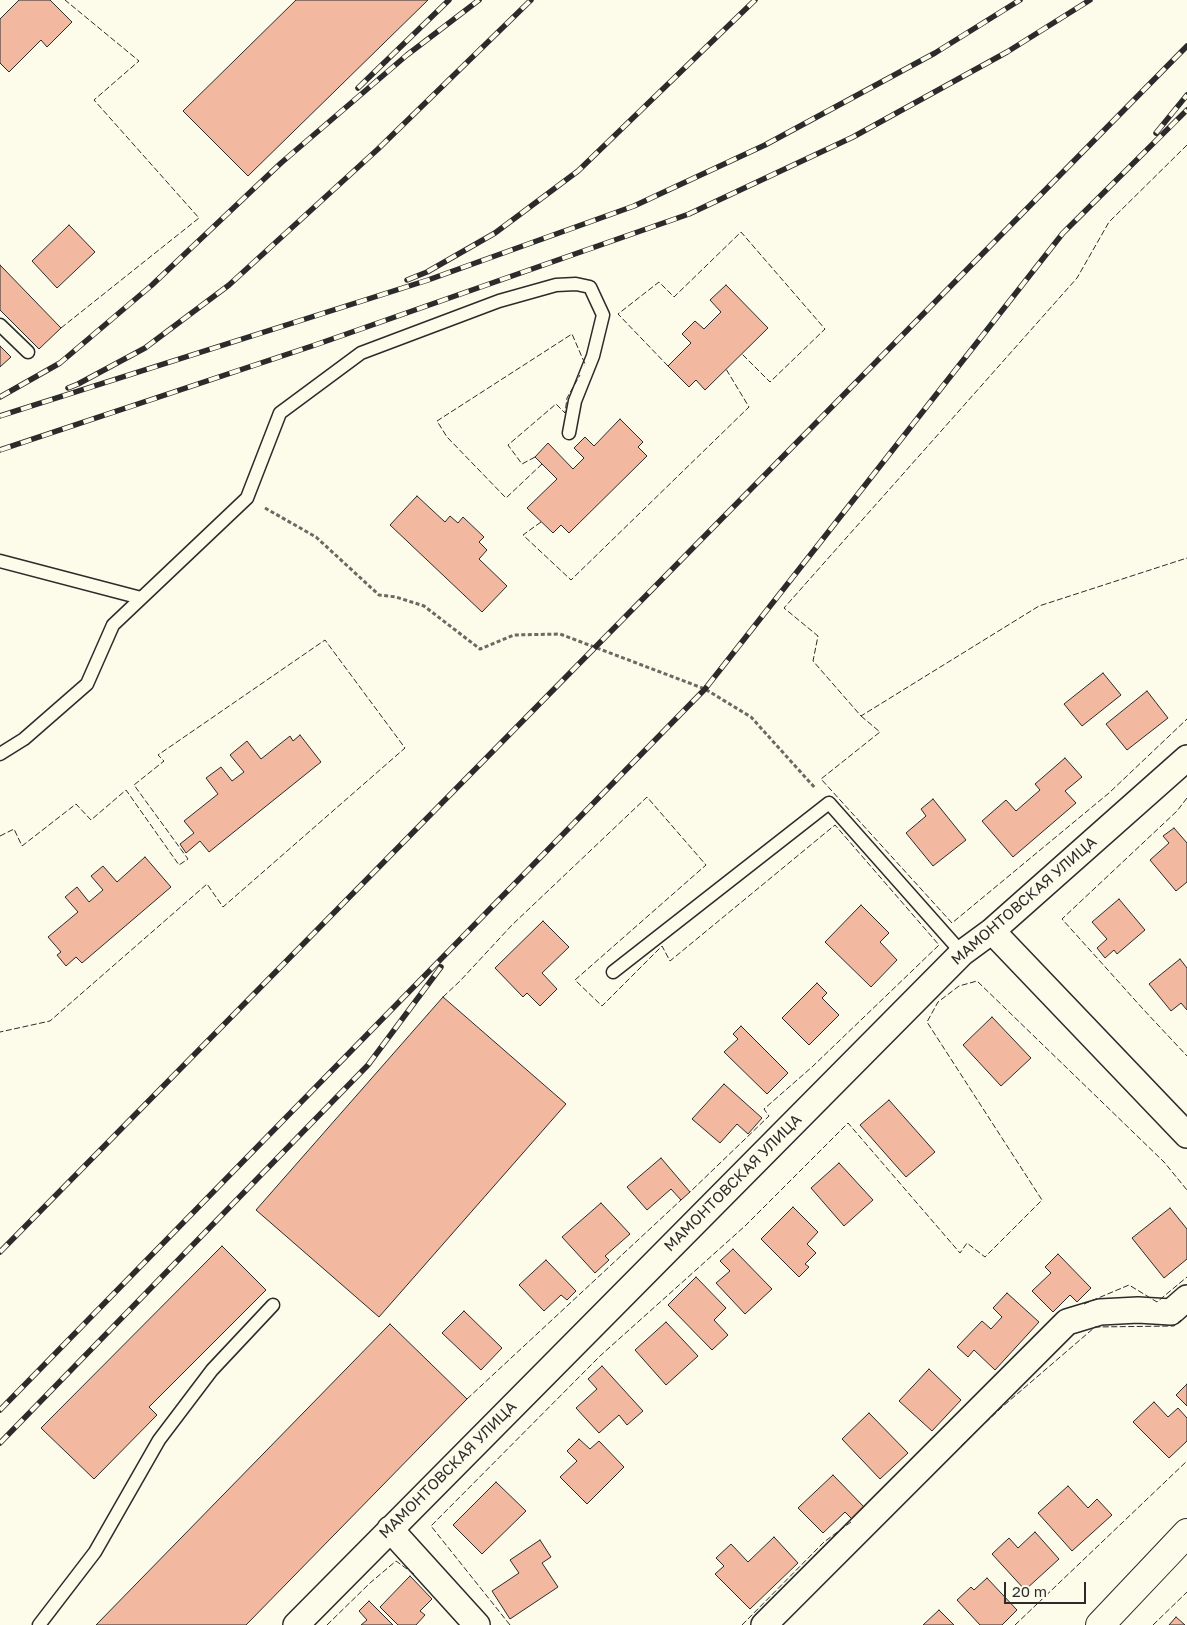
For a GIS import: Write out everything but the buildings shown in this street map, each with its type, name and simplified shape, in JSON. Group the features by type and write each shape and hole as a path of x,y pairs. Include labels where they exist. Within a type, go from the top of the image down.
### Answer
{"main road":[{"path":"1100,1625 1187,1533"}],"street":[{"name":"МАМОНТОВСКАЯ УЛИЦА","path":"296,1625 962,953 992,931 1187,758"},
{"path":"992,931 1187,1135"},
{"path":"764,1625 1067,1322 1100,1312 1138,1310 1171,1312 1187,1298"},
{"path":"390,1529 477,1625"}],"lane":[{"path":"0,754 24,739 87,684 113,625 247,498 280,414 361,353 499,301 556,285 576,284 590,287 603,315 593,356 575,401 568,433"},
{"path":"0,325 28,352"},
{"path":"0,561 141,598"},
{"path":"613,972 829,804 962,953"},
{"path":"39,1625 95,1552 159,1440 212,1370 273,1306"}],"path":[{"path":"247,498 316,537 379,595 396,597 424,606 480,649 514,635 560,634 705,689 750,717 829,804"}],"railway":[{"path":"358,88 449,0"},
{"path":"0,397 60,363 152,285 281,163 407,55 479,0"},
{"path":"68,388 145,348 229,285 378,149 531,0"},
{"path":"407,280 427,272 495,233 578,171 755,0"},
{"path":"0,416 428,280 634,206 765,145 935,53 1020,0"},
{"path":"0,450 315,345 689,214 853,137 1007,52 1090,0"},
{"path":"0,1252 1187,46"},
{"path":"1156,133 1187,95"},
{"path":"0,1410 705,689 1063,233 1187,110"},
{"path":"0,1443 368,1065 441,967"}],"fence":[{"path":"61,328 199,218 94,100 139,61 65,0"},
{"path":"1187,145 1109,222 1077,278 784,608 818,636 813,661 861,716 1039,606 1187,558"},
{"path":"668,366 618,314 659,282 674,297 741,232 825,329 770,382 742,354"},
{"path":"542,464 506,498 447,437 437,421 572,334 585,364 584,366"},
{"path":"541,522 523,535 571,580 749,407 726,369"},
{"path":"535,457 522,464 508,445 556,404 565,413 567,398 580,375"},
{"path":"0,836 14,829 22,846 76,804 91,820 126,790 179,865 188,859 134,785 164,761 158,755 325,640 405,748 223,907 207,884 50,1021 0,1032"},
{"path":"861,716 880,732 821,779 952,923 1109,793 1187,719"},
{"path":"443,997 512,925 647,797 706,865 575,980 602,1006 662,946 670,961 835,825 939,945 812,1067 764,1109 769,1116 690,1192"},
{"path":"1187,798 1177,811 1062,919 1187,1056"},
{"path":"510,1625 431,1526 600,1356 745,1226 848,1123 960,1253 967,1243 985,1257 1042,1200 927,1022 938,1002 959,986 977,981 1164,1162 1187,1190"},
{"path":"467,1399 681,1200"},
{"path":"1084,1304 1129,1285 1157,1302 1187,1277"},
{"path":"961,1446 1002,1407 1095,1327 1174,1326 1181,1320"},
{"path":"1015,1625 1187,1461"},
{"path":"742,1625 824,1542 851,1522"},
{"path":"327,1625 370,1583 396,1561 414,1574"},
{"path":"1153,1625 1187,1592"}]}
